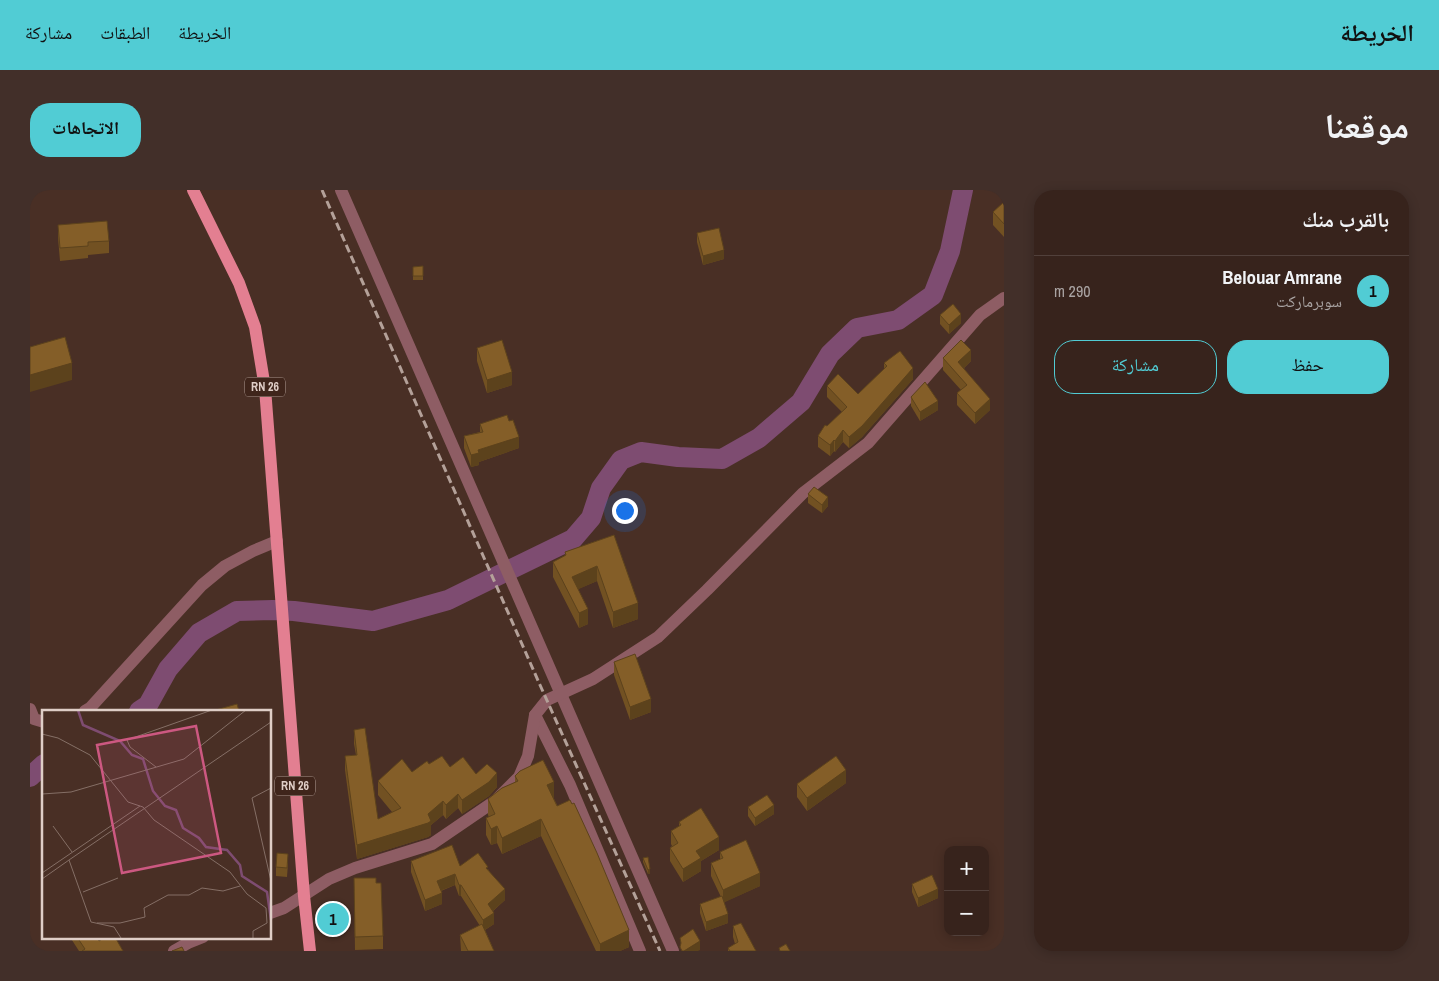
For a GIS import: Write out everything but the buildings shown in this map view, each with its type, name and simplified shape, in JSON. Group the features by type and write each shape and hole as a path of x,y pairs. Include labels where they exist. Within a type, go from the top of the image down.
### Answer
{"main road":[{"name":"RN 26","path":"193,190 239,284 255,327 265,388 282,621 310,951"}],"street":[{"path":"341,190 673,951"},
{"path":"271,913 284,908 330,878 355,868 432,844 495,801 519,777 528,756 535,715 547,700 593,679 658,637 803,493 868,442 980,315 1004,298"},
{"path":"87,710 202,585 226,566 253,551 277,541"},
{"path":"30,709 34,718 42,721"},
{"path":"535,715 570,785 640,951"},
{"path":"174,951 200,938"}],"waterway":[{"path":"140,710 148,705 168,669 199,633 237,611 294,611 373,621 448,600 573,539 591,518 601,488 621,460 641,452 678,457 722,459 759,438 801,402 830,354 857,328 898,320 933,295 950,251 963,190"},
{"path":"30,777 42,766"}],"railway":[{"path":"322,190 540,685 660,951"}],"place":[{"name":"Belouar Amrane","path":"333,919"}]}
